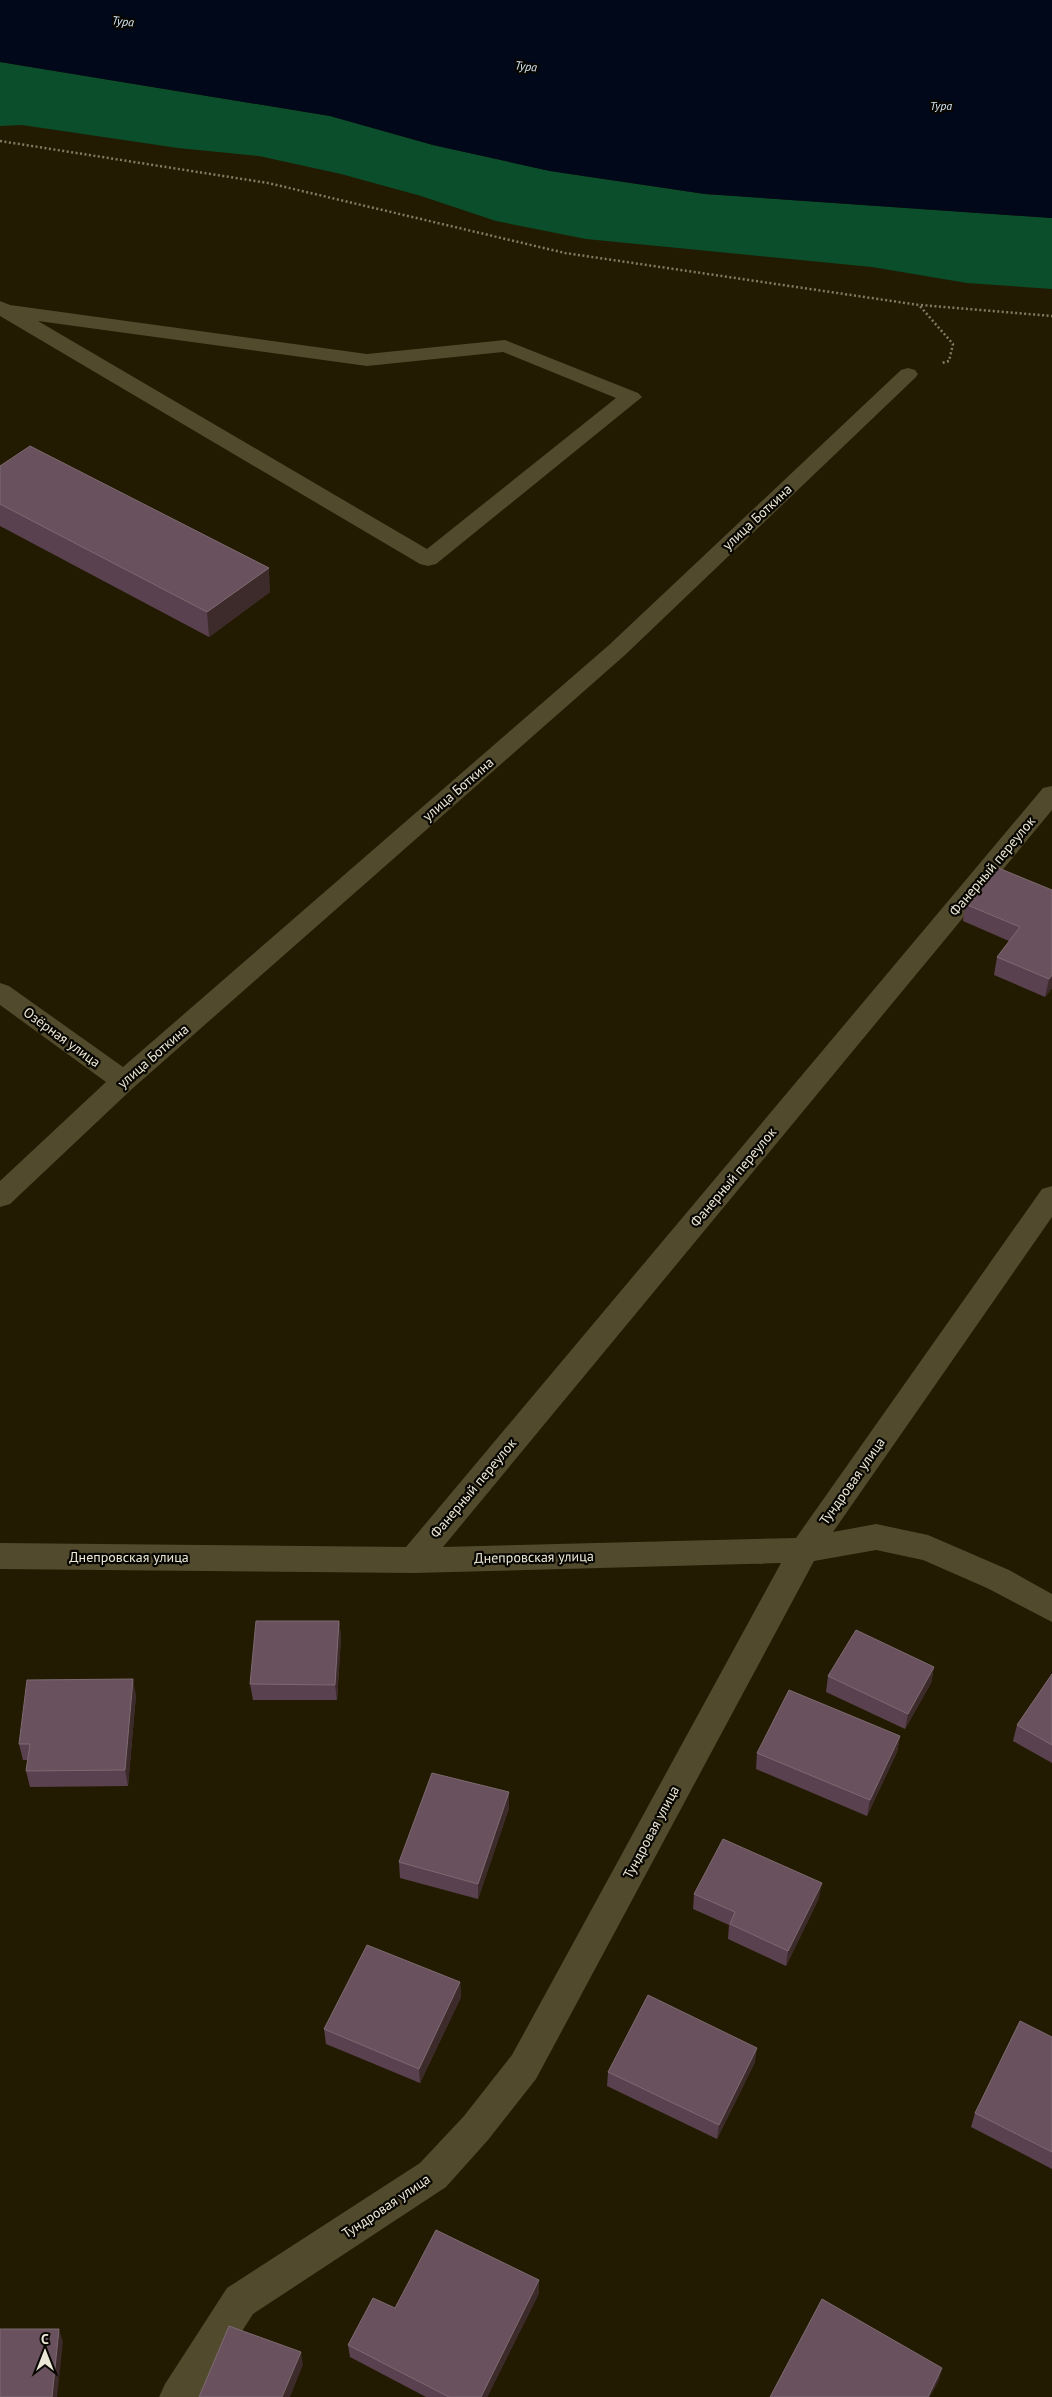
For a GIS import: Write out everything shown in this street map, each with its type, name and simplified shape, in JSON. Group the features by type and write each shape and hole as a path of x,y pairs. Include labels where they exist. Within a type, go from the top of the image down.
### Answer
{"street":[{"path":"3,309 367,360 505,346 631,397 428,559 3,309"},
{"name":"улица Боткина","path":"0,1197 124,1081 617,650 908,374"},
{"name":"Фанерный переулок","path":"414,1560 1052,794"},
{"name":"Озёрная улица","path":"0,992 124,1081"},
{"name":"Тундровая улица","path":"178,2397 240,2301 433,2175 476,2128 524,2068 804,1550 1052,1196"},
{"name":"Днепровская улица","path":"0,1556 414,1560 804,1550 876,1537 928,1548 998,1579 1052,1609"}],"path":[{"path":"0,141 268,182 565,253 919,305 1052,316"},
{"path":"908,374 949,361 953,344 919,305"}],"green space":[{"path":"0,62 330,116 433,145 550,171 705,194 1052,218 1052,289 967,283 872,267 586,239 496,221 421,196 341,174 259,156 178,148 22,125 0,126"}],"water":[{"name":"Тура","path":"0,0 1052,0 1052,218 705,194 550,171 433,145 330,116 0,62"}],"building":[{"path":"30,446 269,568 207,612 0,504 0,466"},
{"path":"996,867 1052,890 1052,975 1049,979 997,957 1020,927 965,904"},
{"path":"256,1621 339,1621 335,1685 250,1684"},
{"path":"856,1630 934,1667 908,1714 828,1676"},
{"path":"1052,1674 1052,1745 1017,1725"},
{"path":"133,1679 125,1770 26,1771 30,1744 19,1744 27,1680"},
{"path":"789,1690 900,1736 870,1800 757,1753"},
{"path":"432,1773 509,1792 478,1884 399,1862"},
{"path":"723,1839 822,1883 788,1951 730,1924 735,1912 694,1894"},
{"path":"367,1945 460,1982 419,2069 324,2029"},
{"path":"648,1995 757,2048 719,2125 608,2072"},
{"path":"1020,2021 1052,2037 1052,2152 975,2113"},
{"path":"436,2230 539,2280 481,2397 449,2397 348,2345 373,2298 395,2308"},
{"path":"822,2299 942,2368 928,2397 770,2397"},
{"path":"229,2326 301,2352 282,2397 199,2397"},
{"path":"0,2329 59,2329 52,2397 0,2397"}]}
